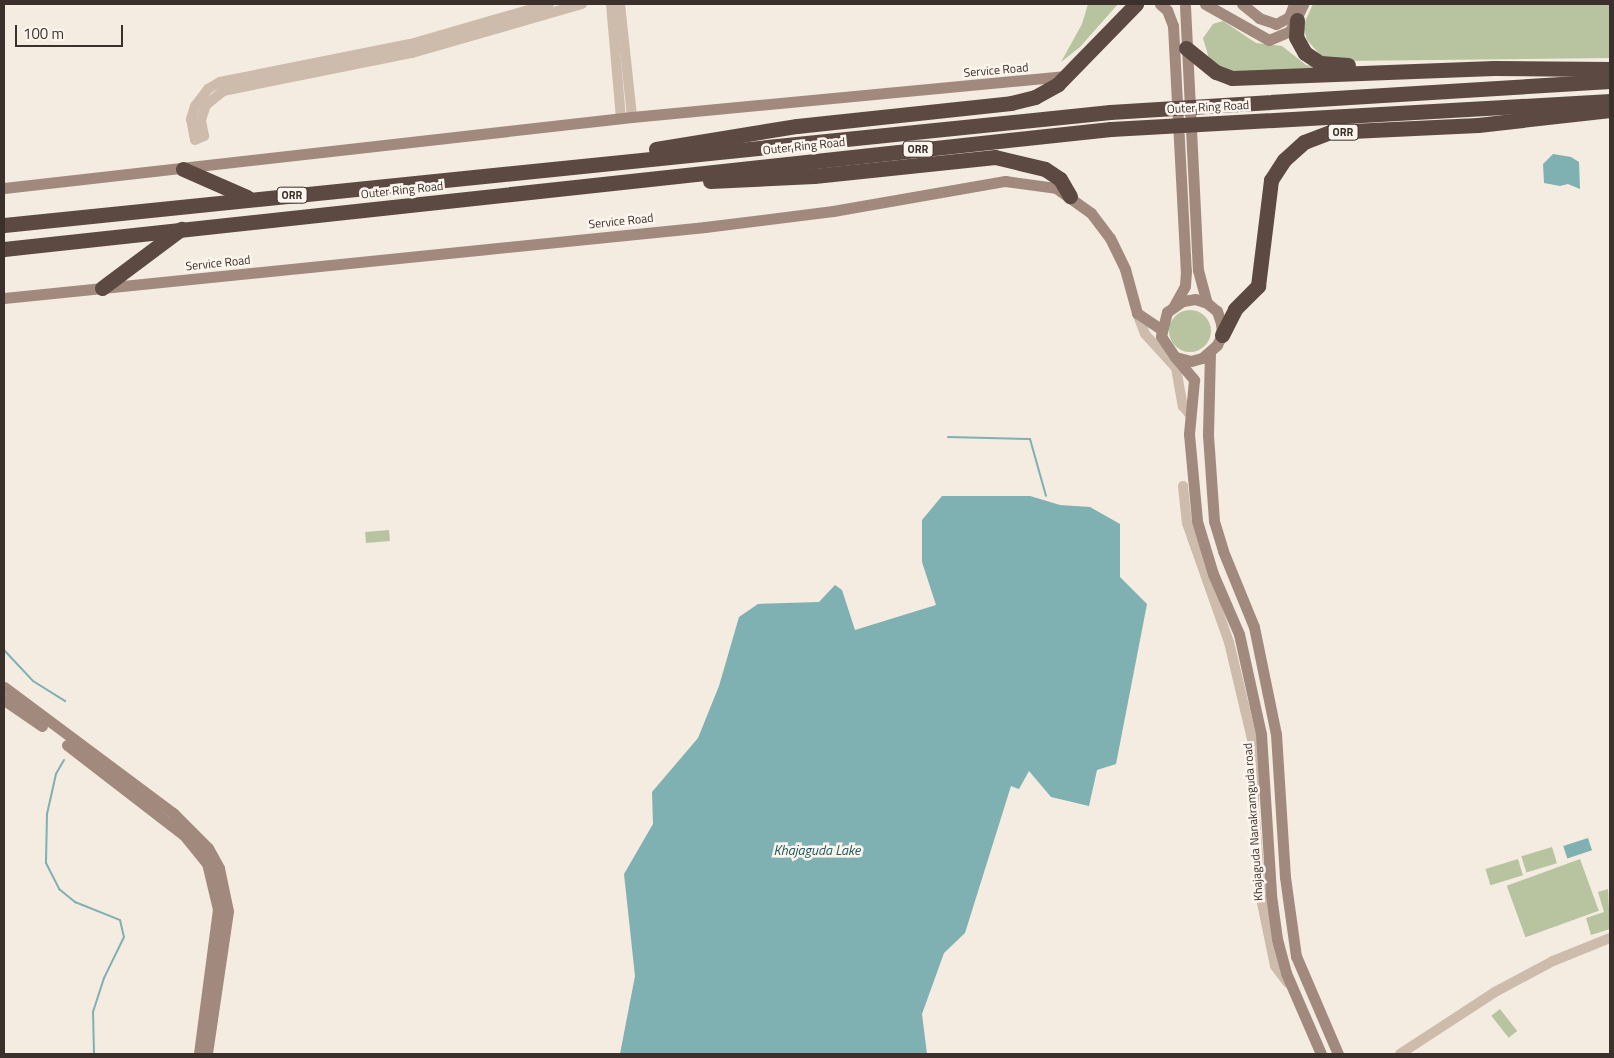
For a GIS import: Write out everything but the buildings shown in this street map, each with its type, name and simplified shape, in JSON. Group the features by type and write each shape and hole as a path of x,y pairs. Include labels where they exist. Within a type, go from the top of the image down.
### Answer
{"highway":[{"name":"ORR","path":"562,166 797,126 1011,103 1044,93 1066,76 1136,4"},
{"name":"ORR","path":"1290,21 1298,45 1320,63 1339,65 1465,62 1494,68"},
{"name":"ORR","path":"1186,48 1216,72 1232,78 1494,68 1548,70 1581,76 1610,69"},
{"name":"Outer Ring Road","path":"4,225 562,166 1164,107 1549,85 1581,76 1610,80"},
{"name":"ORR","path":"1583,108 1610,101"},
{"name":"ORR","path":"1222,335 1235,309 1252,293 1261,276 1262,237 1271,180 1284,160 1304,142 1330,132 1478,125 1550,110 1583,108 1610,110"},
{"name":"Outer Ring Road","path":"4,248 1165,125 1550,110"},
{"name":"ORR","path":"564,188 792,178 995,157 1045,169 1060,179 1070,196"},
{"path":"183,169 252,199"},
{"path":"102,288 182,228"}],"main road":[{"path":"1161,4 1187,5 1186,48 1198,270 1207,303"},
{"path":"1161,4 1167,10 1173,32 1186,271 1185,286 1172,308"},
{"path":"1205,4 1269,40 1289,33 1289,17 1294,4"},
{"path":"1242,4 1268,23 1290,21 1303,4"},
{"name":"Service Road","path":"4,188 627,118 1066,76"},
{"name":"Service Road","path":"4,298 705,227 833,211 1005,181 1056,188 1070,196 1091,213 1110,238 1132,289 1136,313"},
{"path":"1195,299 1207,303 1216,311 1222,323 1222,335 1210,352 1191,361 1175,358 1163,343 1161,329 1167,312 1172,308 1183,301 1195,299"},
{"path":"1136,313 1161,329"},
{"path":"1210,352 1208,435 1214,521 1223,551 1254,627 1276,734 1284,858 1296,956 1338,1054"},
{"name":"Khajaguda Nanakramguda road","path":"1175,358 1194,380 1191,416 1191,469 1197,521 1213,574 1239,634 1251,713 1264,760 1271,896 1281,957 1321,1054"},
{"path":"4,687 57,733 184,835 207,863 218,909 199,1054"},
{"path":"4,700 57,733 190,827 208,848 218,868 228,911 226,936 207,1054"}],"street":[{"path":"549,4 410,44 228,86 206,104 201,120 204,136 195,140 191,120 198,99 208,89 228,86 412,54 582,4"},
{"path":"611,4 627,118"},
{"path":"620,4 627,118"},
{"path":"1136,313 1145,334 1176,368 1183,406 1191,416"},
{"path":"1183,486 1187,523 1229,642 1251,713"},
{"path":"1400,1054 1494,992 1553,961 1610,938"}],"green space":[{"path":"1088,4 1118,4 1080,47 1061,62 1082,24"},
{"path":"1313,4 1610,4 1610,58 1339,61 1322,57 1307,40 1303,26"},
{"path":"1223,21 1256,43 1282,46 1306,65 1332,70 1241,76 1210,62 1203,38 1213,24"},
{"path":"1190,310 1205,316 1211,331 1205,346 1190,352 1175,346 1169,331 1175,316"},
{"path":"389,530 390,541 366,543 365,532"},
{"path":"1552,847 1557,863 1526,873 1521,856"},
{"path":"1518,859 1523,875 1490,885 1485,869"},
{"path":"1580,859 1599,911 1526,937 1507,886"},
{"path":"1608,889 1610,929 1591,935 1586,918 1604,912 1598,892"},
{"path":"1500,1009 1517,1031 1509,1038 1491,1016"}],"water":[{"path":"1553,154 1571,157 1579,162 1580,189 1568,184 1560,186 1544,183 1543,164"},
{"name":"Khajaguda Lake","path":"942,496 1030,496 1060,505 1090,507 1120,524 1120,577 1147,604 1116,764 1097,770 1089,806 1051,797 1029,771 1019,789 1011,786 965,933 944,953 922,1014 927,1054 620,1054 635,976 624,874 653,824 652,792 698,738 719,686 739,617 758,604 819,602 835,585 842,590 855,630 936,605 922,562 922,520"},
{"path":"1588,838 1592,850 1567,858 1563,846"}],"waterway":[{"path":"948,437 1030,439 1046,496"},
{"path":"4,650 33,681 65,701"},
{"path":"64,760 56,774 47,814 46,863 59,889 75,902 120,920 124,937 104,978 93,1012 94,1054"}]}
